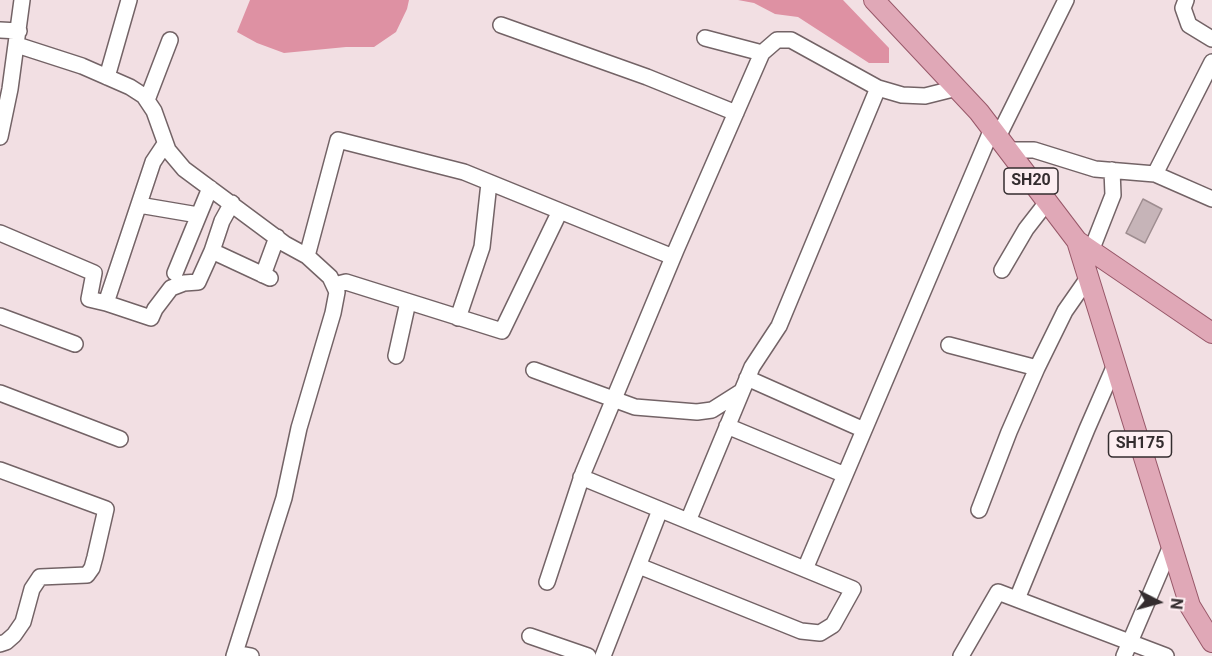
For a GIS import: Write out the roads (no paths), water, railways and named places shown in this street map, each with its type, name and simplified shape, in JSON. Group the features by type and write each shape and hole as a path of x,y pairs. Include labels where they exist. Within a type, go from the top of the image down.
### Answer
{"main road":[{"name":"SH20","path":"874,0 957,88 1084,246 1212,333"},
{"name":"SH175","path":"1084,246 1088,278 1190,606 1212,642"}],"street":[{"path":"0,137 18,38 22,0"},
{"path":"107,77 129,0"},
{"path":"805,568 864,430 1066,0"},
{"path":"1186,0 1183,9 1190,25 1212,39"},
{"path":"501,25 647,77 736,112"},
{"path":"0,30 130,87 147,100 154,111 168,150 184,169 285,244 308,256 330,277 337,292 299,428 284,498 234,654 251,656"},
{"path":"705,38 762,53"},
{"path":"547,582 581,477 762,53 777,39 791,40 878,88 902,95 925,96 957,88"},
{"path":"147,100 170,40"},
{"path":"1155,174 1212,62"},
{"path":"688,521 744,384 763,349 779,326 878,88"},
{"path":"999,139 1095,169 1155,174 1212,199"},
{"path":"308,256 338,140 464,172 673,257"},
{"path":"106,303 153,162 165,144"},
{"path":"1084,246 1113,195 1112,170"},
{"path":"458,318 482,248 489,183"},
{"path":"175,273 210,188"},
{"path":"1002,270 1026,229 1047,202"},
{"path":"0,233 94,273 89,299 151,318 171,288 184,282 198,282 222,221 232,203"},
{"path":"139,205 198,215"},
{"path":"334,285 346,282 502,332 560,211"},
{"path":"212,251 267,277 277,237"},
{"path":"979,510 1009,432 1037,369 1065,311 1088,278"},
{"path":"396,356 408,302"},
{"path":"0,316 75,344"},
{"path":"949,345 1037,369"},
{"path":"1017,599 1115,365"},
{"path":"534,370 635,407 697,412 712,410 744,384"},
{"path":"744,384 864,430"},
{"path":"0,393 120,439"},
{"path":"727,426 844,475"},
{"path":"0,470 106,509 92,568 87,575 40,577 32,590 22,622 14,635 0,644"},
{"path":"581,477 805,568 853,590 833,625 820,633 801,631 639,566"},
{"path":"603,656 660,510"},
{"path":"1126,649 1171,546"},
{"path":"962,656 998,592 1126,649 1166,656"},
{"path":"530,636 588,656"}]}
